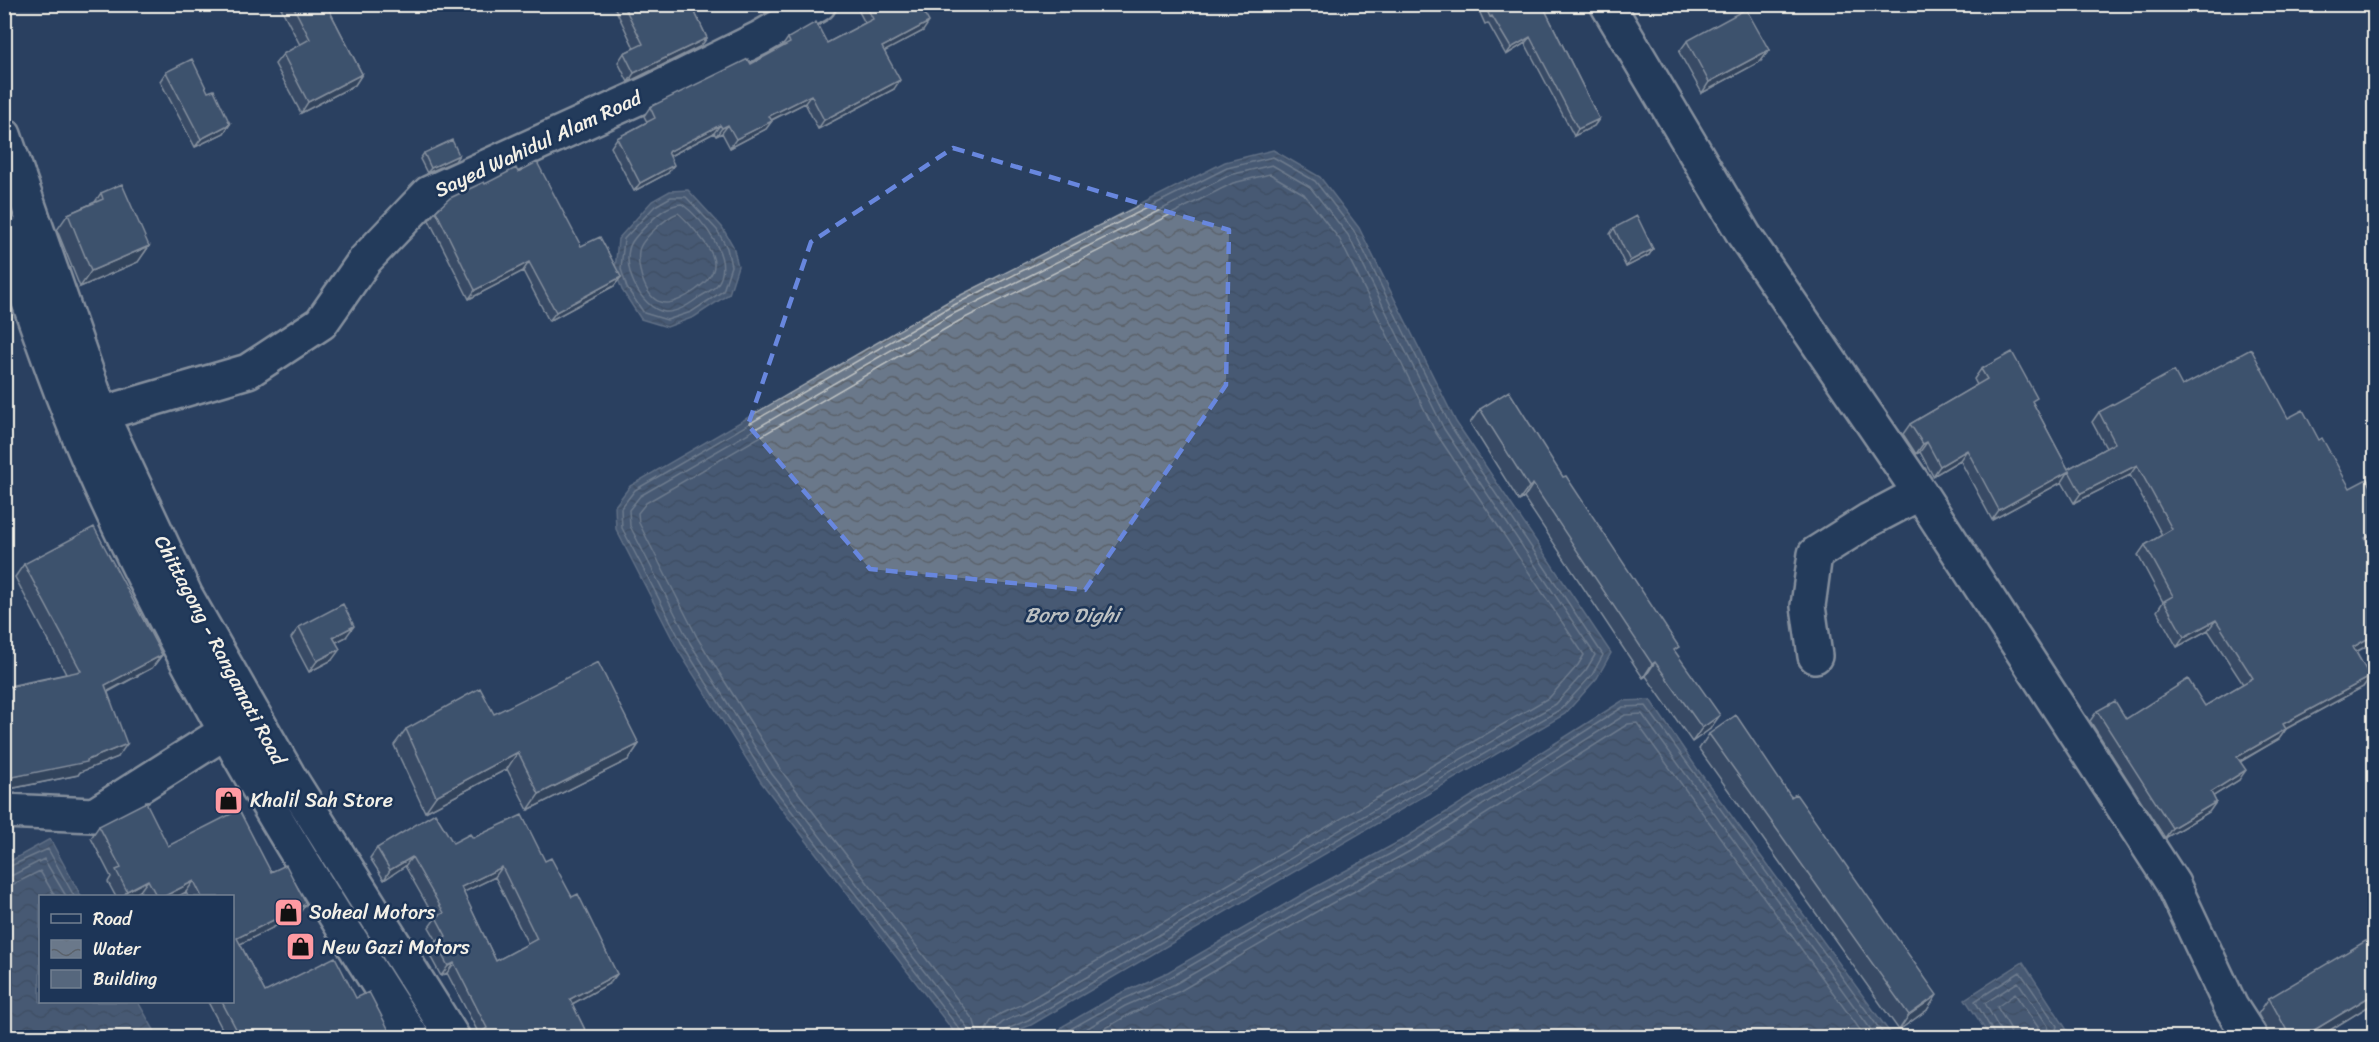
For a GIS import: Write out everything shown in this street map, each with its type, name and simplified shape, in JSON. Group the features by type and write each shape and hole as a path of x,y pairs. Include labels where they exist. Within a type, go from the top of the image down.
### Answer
{"main road":[{"name":"Sayed Wahidul Alam Road","path":"101,414 248,371 321,323 364,260 429,193 651,92 760,38 819,4"},
{"path":"1607,4 1744,235 1920,493 2174,884 2230,1007 2252,1038"},
{"name":"Chittagong - Rangamati Road","path":"4,135 101,414 192,606 288,775 453,1038"},
{"name":"Chittagong - Rangamati Road","path":"4,231 43,343 87,457 135,557 225,732 294,851 413,1038"},
{"path":"1815,656 1808,606 1815,554 1869,520 1920,493"},
{"path":"4,811 94,815 225,732"}],"highlighted area":[{"path":"953,148 1229,230 1226,385 1085,590 870,569 748,425 811,242"}],"water":[{"name":"Boro Dighi","path":"1273,150 1320,177 1359,228 1456,422 1611,653 1597,678 1565,714 1031,1025 1001,1037 958,1037 761,782 678,650 616,529 615,506 630,486 949,301 1225,162"},
{"path":"688,190 722,227 733,246 738,266 729,294 694,317 667,327 641,319 622,290 615,270 618,239 652,201 670,191"},
{"path":"1650,700 1698,770 1893,1037 1054,1037 1063,1026 1119,994 1168,972 1404,839 1622,701"},
{"path":"50,839 80,895 39,895 39,1003 139,1003 158,1037 5,1037 5,864"},
{"path":"2023,962 2067,1030 2056,1037 1990,1037 1965,999"}],"building":[{"path":"292,4 326,4 362,74 308,102 283,54 310,39"},
{"path":"623,4 691,4 707,38 634,73 624,53 643,44"},
{"path":"865,4 919,4 929,22 882,47 900,80 824,120 811,95 769,116 772,121 736,139 728,125 722,128 720,125 668,152 674,165 640,183 617,138 655,118 650,107 748,59 751,64 790,43 788,38 816,22 827,43 873,19"},
{"path":"1484,4 1542,4 1599,119 1578,129 1530,37 1511,48"},
{"path":"1746,9 1769,50 1709,82 1687,41"},
{"path":"192,59 208,92 214,90 230,124 201,139 166,72"},
{"path":"452,140 459,155 431,168 424,153"},
{"path":"537,162 581,246 600,237 621,277 556,312 529,262 475,290 436,211 450,198 516,168 518,172"},
{"path":"122,184 149,246 91,271 68,214 103,199 101,193"},
{"path":"1637,216 1653,249 1630,261 1614,228"},
{"path":"2251,349 2288,418 2303,410 2319,440 2322,438 2350,488 2367,479 2374,492 2374,533 2365,538 2374,556 2374,635 2353,647 2370,677 2283,724 2286,729 2237,757 2246,770 2211,792 2216,802 2172,828 2097,711 2115,701 2126,719 2188,679 2205,706 2253,678 2216,620 2184,637 2164,601 2173,596 2145,545 2172,529 2137,465 2081,493 2069,471 1999,510 1967,450 1940,466 1927,442 1923,444 1910,424 1987,379 1981,369 2012,352 2037,398 2032,401 2068,469 2115,443 2099,412 2174,371 2182,386"},
{"path":"1509,391 1563,477 1566,476 1679,647 1674,650 1720,715 1702,728 1655,662 1652,664 1533,484 1529,487 1480,409"},
{"path":"94,527 162,655 105,685 127,744 87,760 87,762 8,778 4,767 4,688 81,671 24,564"},
{"path":"343,604 354,626 333,637 340,649 317,661 299,627"},
{"path":"598,662 639,744 539,794 518,752 436,796 406,729 480,688 494,714"},
{"path":"1736,715 1791,797 1796,794 1937,995 1909,1015 1709,734"},
{"path":"146,802 168,846 239,810 271,872 286,865 306,904 237,938 265,992 335,957 356,998 369,992 393,1038 241,1038 223,1003 234,1003 234,895 201,895 194,881 167,895 156,895 148,880 127,891 116,870 121,868 99,826"},
{"path":"435,813 453,843 470,834 473,838 522,815 545,861 551,858 572,897 578,894 617,974 570,999 589,1038 484,1038 481,1032 487,1028 454,963 448,966 435,942 446,936 436,917 444,913 412,857 390,870 377,848","holes":["502,867 537,939 496,961 461,887"]},
{"path":"2374,936 2374,994 2301,1038 2291,1038 2269,998"}],"place":[{"name":"Khalil Sah Store","path":"229,800"},
{"name":"Soheal Motors","path":"288,912"},
{"name":"New Gazi Motors","path":"301,947"}]}
